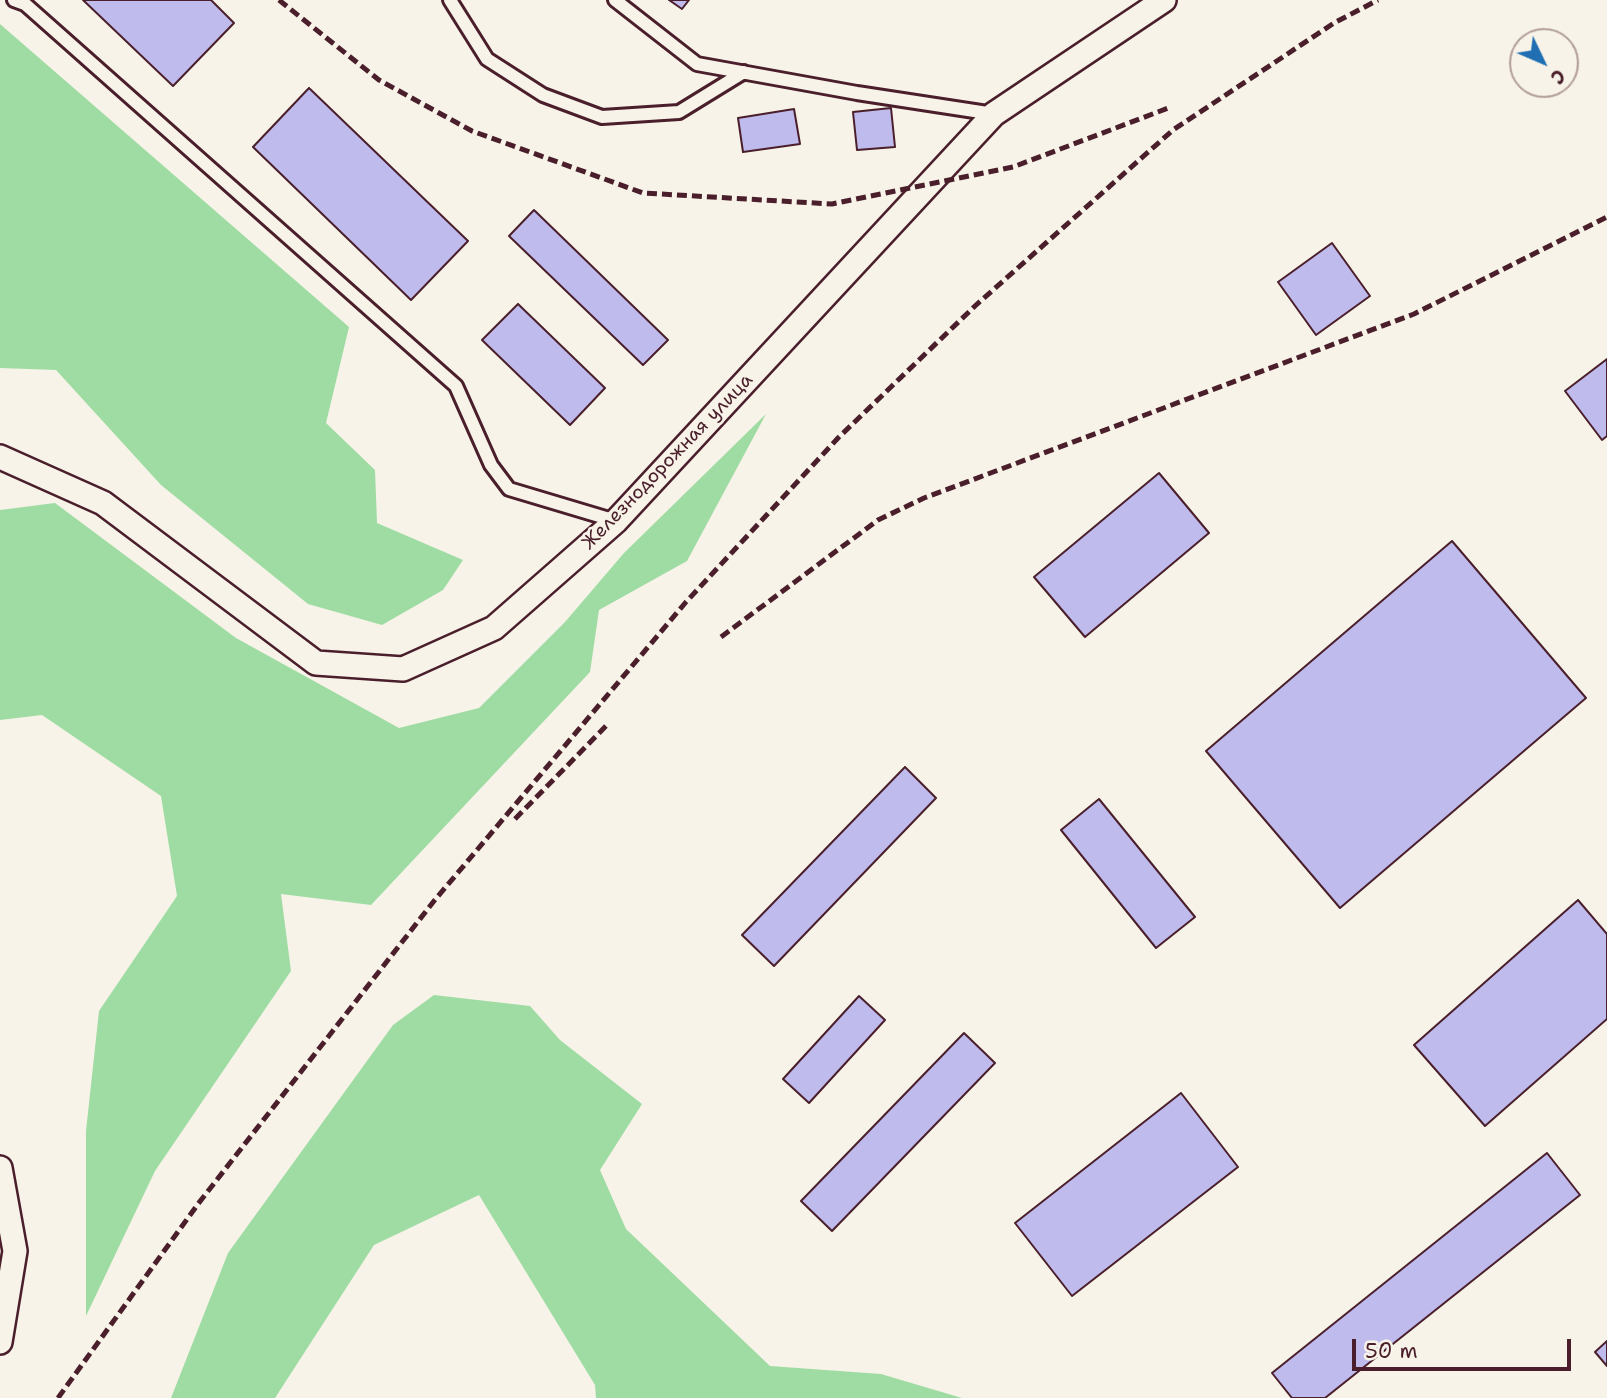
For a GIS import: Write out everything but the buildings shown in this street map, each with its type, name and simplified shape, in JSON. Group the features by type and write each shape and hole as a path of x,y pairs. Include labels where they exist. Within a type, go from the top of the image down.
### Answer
{"street":[{"name":"Железнодорожная улица","path":"0,457 103,503 316,663 403,669 494,628 617,521 994,114 1164,0"},
{"path":"0,1168 15,1251 0,1342"}],"lane":[{"path":"14,0 25,4 456,386 491,465 509,489 617,521"},
{"path":"450,0 488,59 543,95 602,117 679,112 744,72"},
{"path":"615,0 697,64 994,114"}],"green space":[{"path":"0,24 349,327 326,423 375,470 377,523 463,560 443,590 382,625 308,604 161,485 56,370 0,368"},
{"path":"766,414 687,561 599,610 590,672 371,905 281,894 291,971 155,1171 86,1316 86,1131 99,1011 177,896 161,796 42,715 0,720 0,510 55,503 236,638 399,728 479,708 565,622 624,553"},
{"path":"434,995 530,1006 560,1040 642,1104 600,1170 626,1229 770,1366 881,1374 962,1398 596,1398 595,1385 479,1195 374,1245 275,1398 171,1398 228,1253 393,1025"}],"railway":[{"path":"279,0 379,80 472,131 643,193 832,204 1013,167 1171,107"},
{"path":"58,1398 198,1204 434,901 686,602 838,438 975,306 1173,130 1334,23 1378,0"},
{"path":"721,637 878,520 924,498 1414,314 1607,217"},
{"path":"515,819 606,726"}]}
